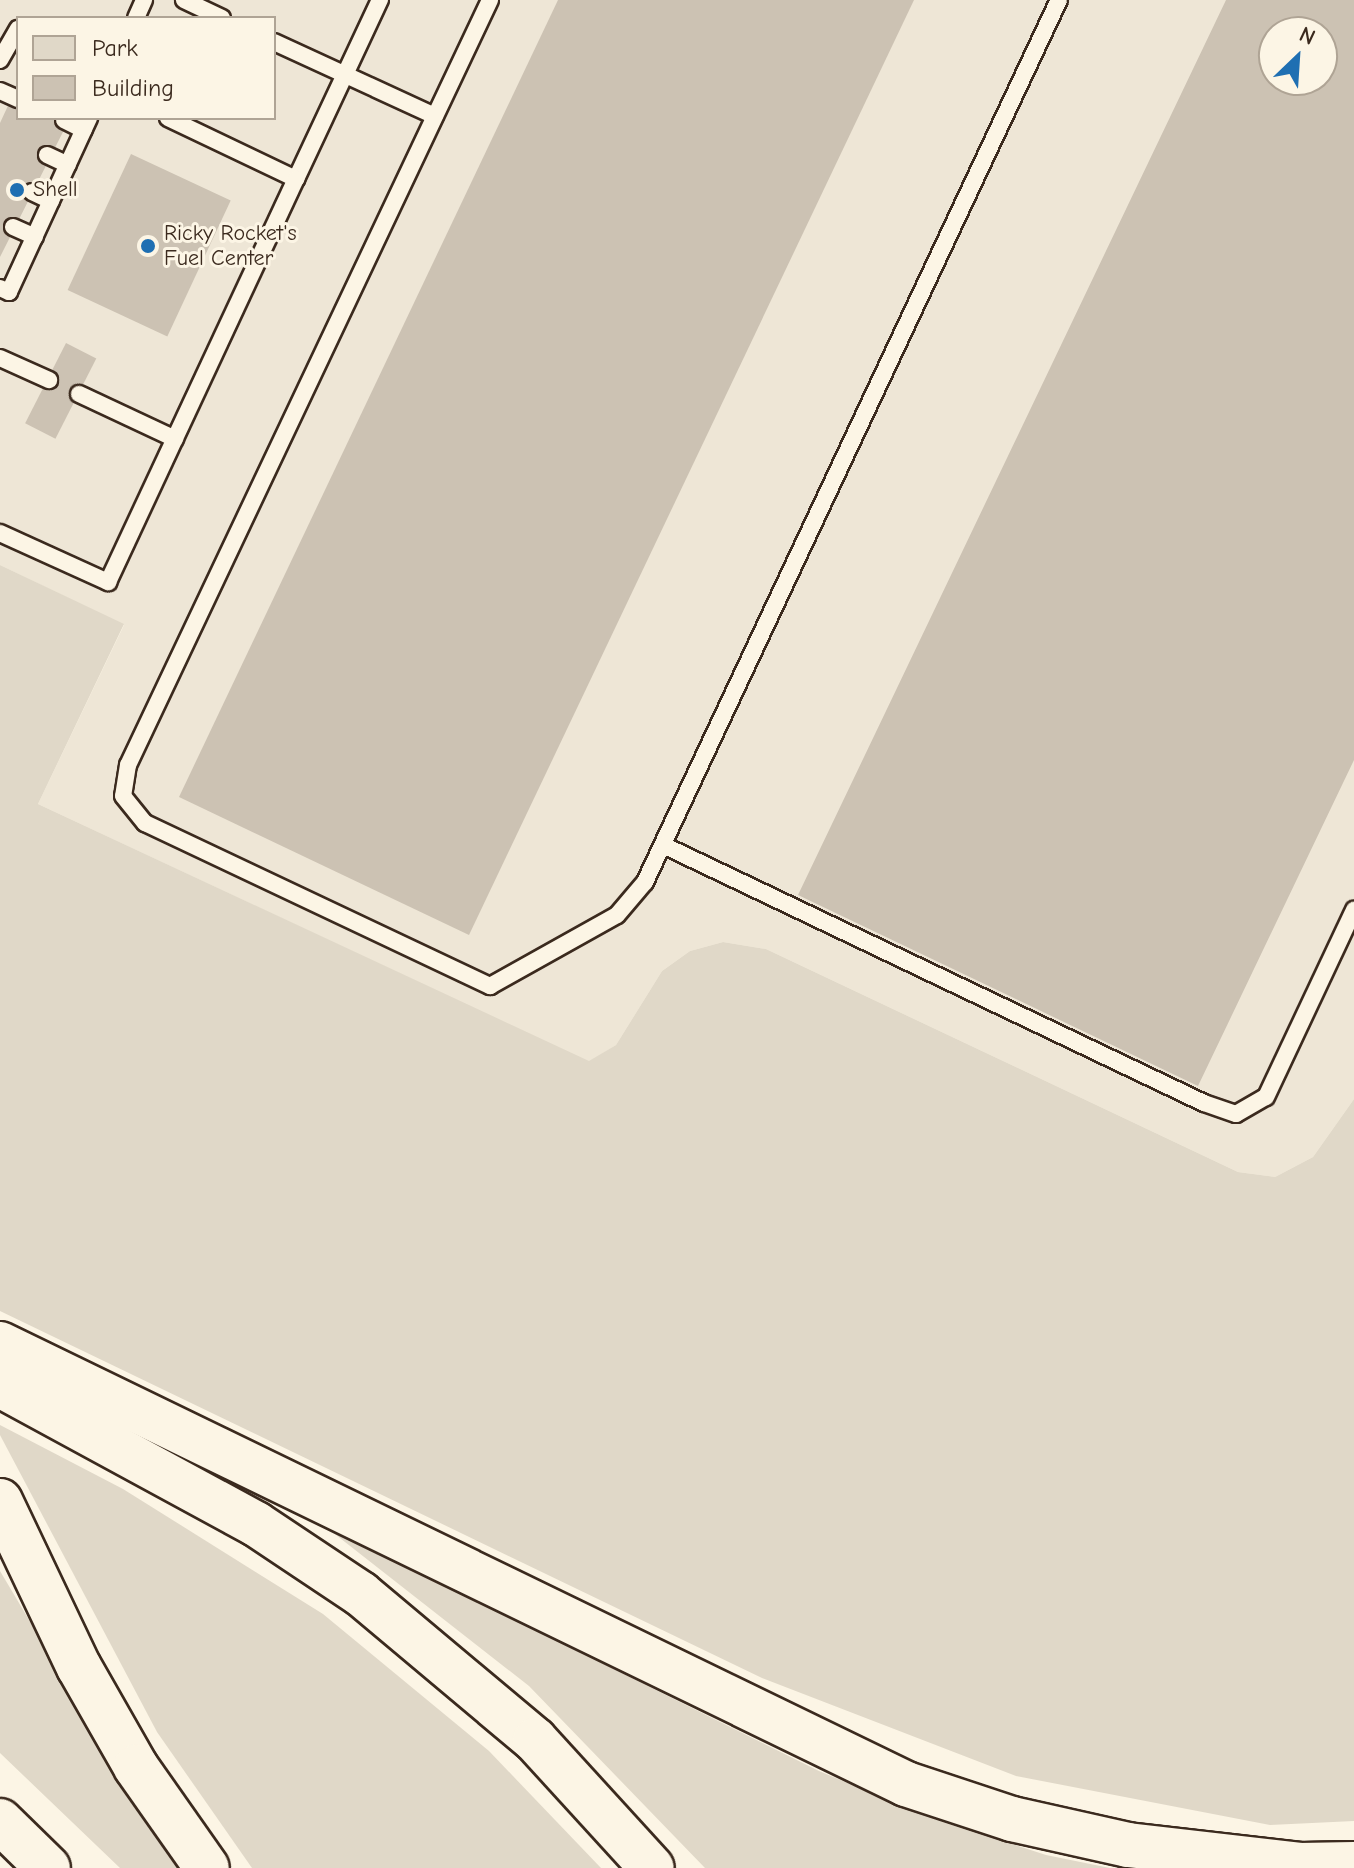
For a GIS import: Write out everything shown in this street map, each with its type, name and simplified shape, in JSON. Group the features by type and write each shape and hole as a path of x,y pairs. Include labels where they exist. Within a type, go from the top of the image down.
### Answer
{"highway":[{"path":"0,1344 906,1784 1012,1819 1128,1845 1300,1865 1354,1864"},
{"path":"0,1385 256,1524 361,1594 535,1740 652,1868"},
{"path":"0,1501 86,1679 136,1767 207,1868"},
{"path":"0,1821 48,1868"}],"lane":[{"path":"184,0 218,16"},
{"path":"0,533 108,582 380,0"},
{"path":"490,0 128,765 123,796 145,823 490,986 617,915 645,882 1059,0"},
{"path":"0,60 16,32"},
{"path":"276,43 435,116"},
{"path":"0,288 9,292 87,124 64,120"},
{"path":"172,120 296,179"},
{"path":"47,155 68,165"},
{"path":"32,192 51,201"},
{"path":"13,227 35,237"},
{"path":"0,358 49,380"},
{"path":"79,394 175,439"},
{"path":"663,845 1204,1103 1236,1114 1266,1097 1354,910"}],"shaded area":[{"path":"0,0 1354,0 1354,1099 1313,1157 1275,1177 1238,1172 766,949 723,942 690,951 662,971 616,1045 589,1062 38,804 124,625 0,565"}],"green space":[{"path":"0,565 124,624 38,804 589,1061 616,1045 662,971 690,951 723,942 766,949 1238,1172 1275,1177 1313,1157 1354,1099 1354,1821 1270,1825 1016,1776 762,1678 0,1311"},
{"path":"0,1425 123,1489 323,1614 489,1751 601,1868 252,1868 157,1732 0,1435"},
{"path":"322,1524 819,1771 924,1815 1046,1855 1110,1868 705,1868 529,1686"},
{"path":"0,1571 182,1868 120,1868 0,1753"}],"building":[{"path":"558,0 914,0 469,935 179,797"},
{"path":"1226,0 1354,0 1354,760 1198,1086 798,895"},
{"name":"Shell","path":"16,88 16,120 69,120 0,257 0,123"},
{"name":"Ricky Rocket's Fuel Center","path":"131,154 231,200 167,336 68,290"},
{"path":"66,343 96,358 55,439 25,423"}],"place":[{"name":"Shell","path":"17,190"},
{"name":"Ricky Rocket's Fuel Center","path":"148,246"}]}
